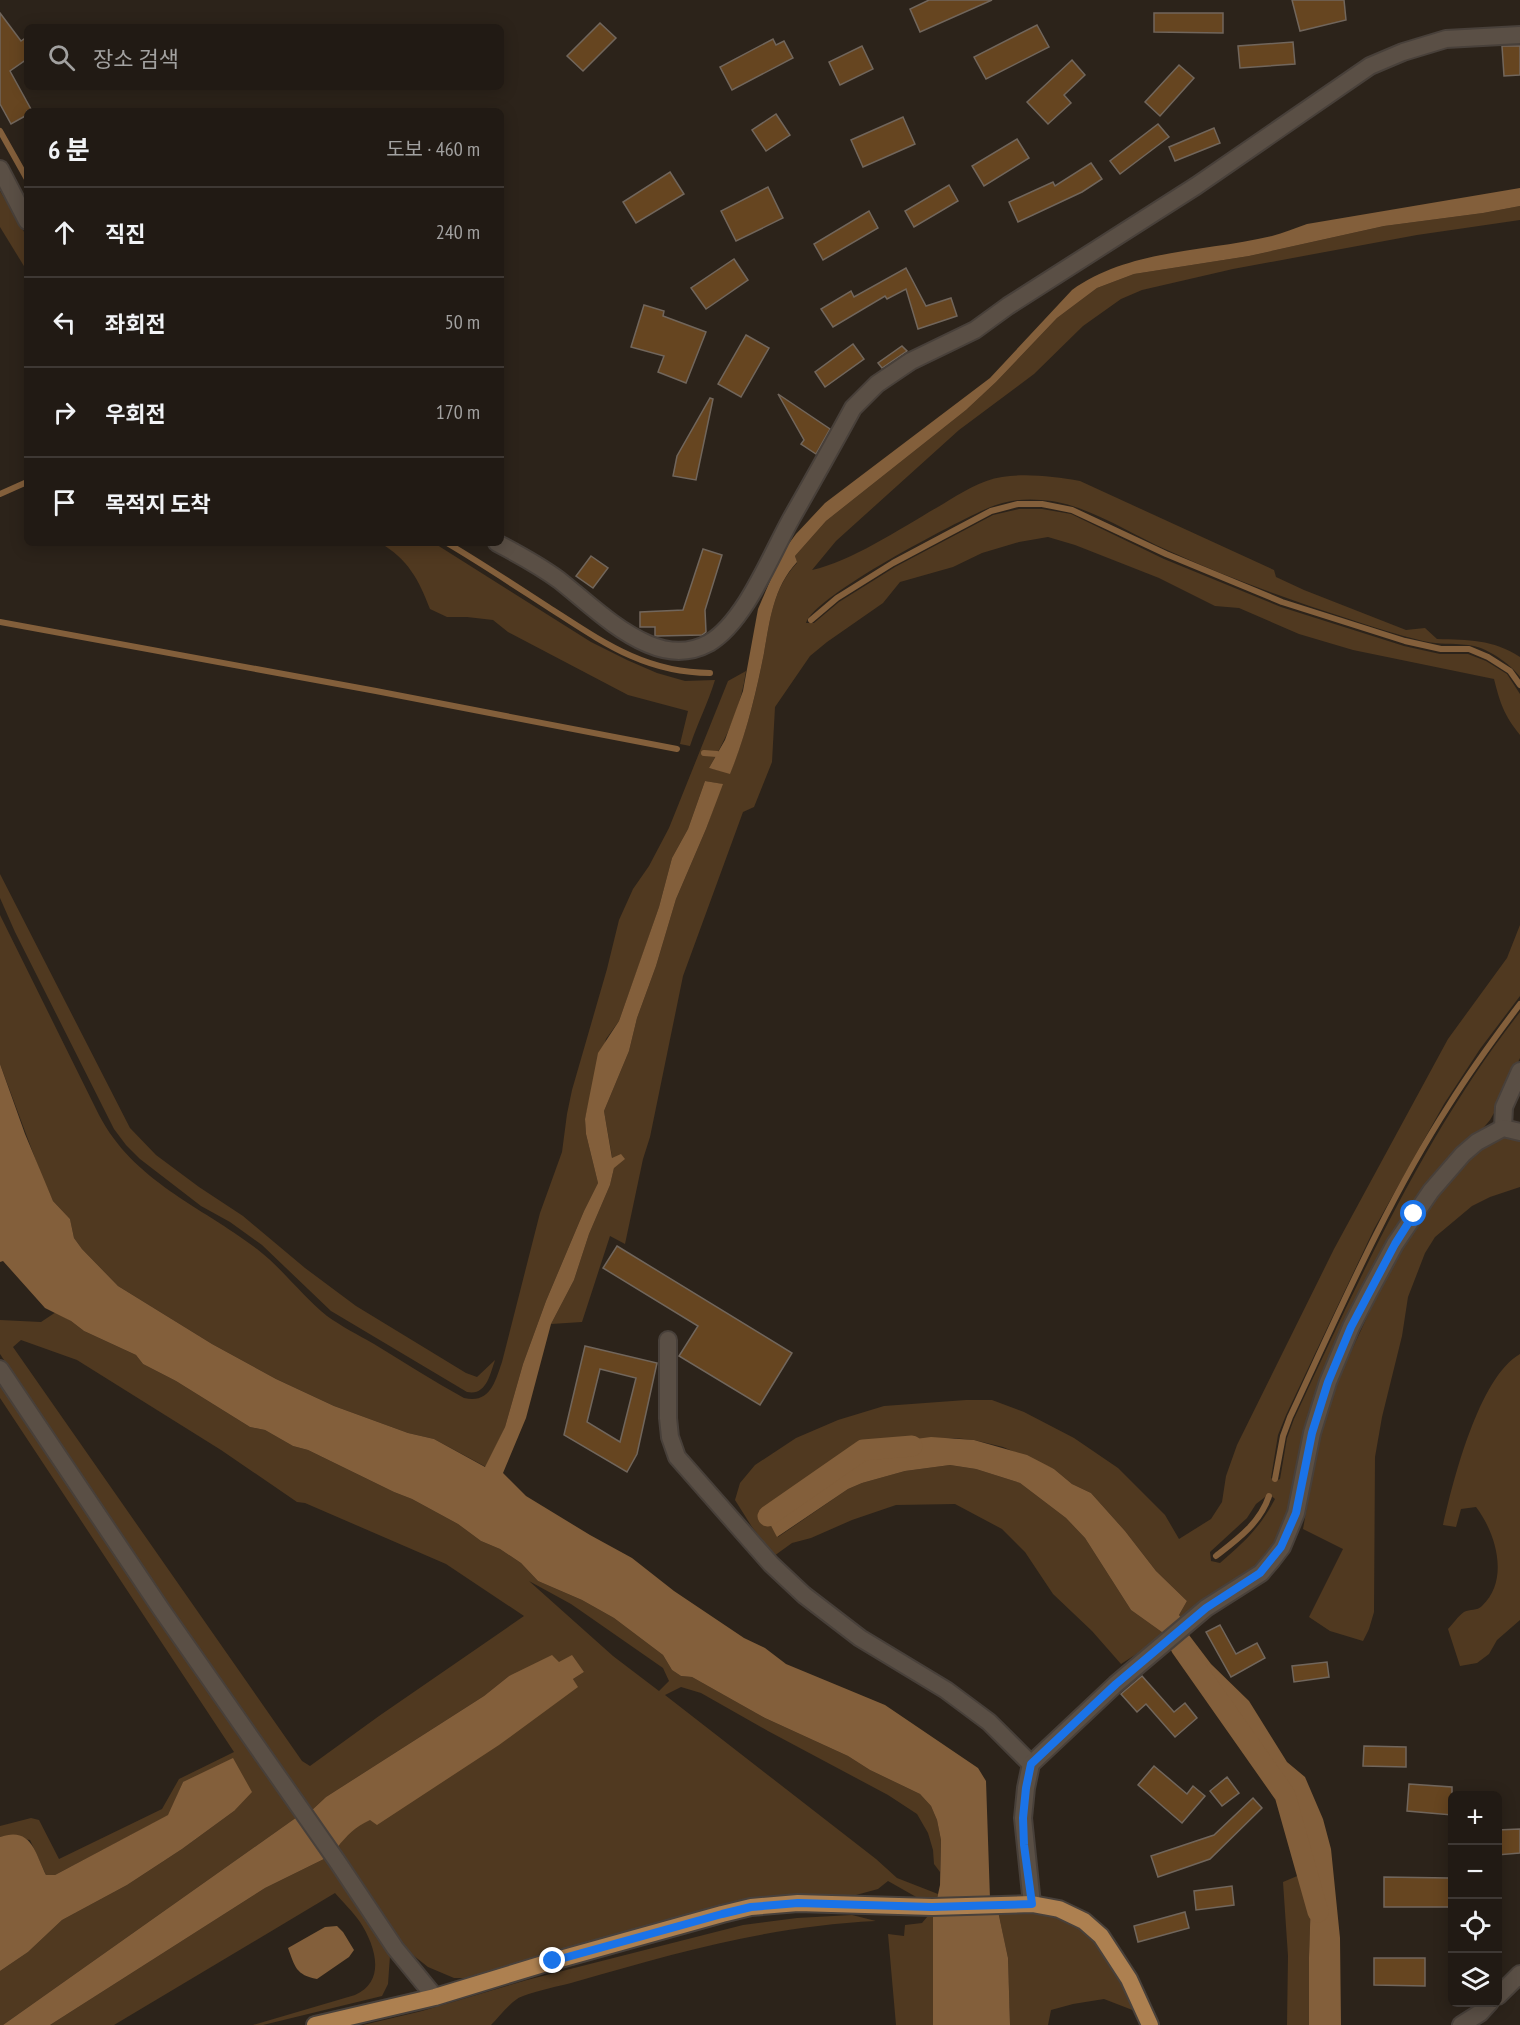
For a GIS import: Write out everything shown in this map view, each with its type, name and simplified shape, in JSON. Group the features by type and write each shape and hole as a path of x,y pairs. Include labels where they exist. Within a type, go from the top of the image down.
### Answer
{"main road":[{"path":"315,2025 435,1997 553,1961 722,1914 751,1907 798,1903 932,1907 1032,1904 1059,1909 1084,1921 1101,1936 1129,1979 1150,2025"}],"street":[{"path":"502,546 557,578 612,622 647,644 678,652 710,642 723,631 747,601 853,408 877,384 911,361 975,330 1008,306 1196,186 1370,66 1403,52 1446,39 1520,35"},
{"path":"0,169 24,215"},
{"path":"1503,1128 1504,1107 1520,1071"},
{"path":"1032,1904 1024,1845 1023,1818 1031,1764 1116,1684 1206,1608 1260,1573 1281,1547 1296,1513 1312,1433 1328,1382 1355,1318 1395,1244 1431,1191 1463,1154 1478,1142 1503,1128 1520,1132"},
{"path":"668,1340 668,1418 670,1437 677,1457 771,1564 804,1595 861,1638 946,1690 989,1722 1031,1764"},
{"path":"0,1369 161,1609 338,1861 395,1948 435,1997"},
{"path":"1502,1991 1520,1974"},
{"path":"1461,2025 1485,2007"}],"shaded area":[{"path":"1520,188 1520,206 1384,226 1249,256 1134,274 1097,288 1057,318 966,410 826,521 795,556 797,562 783,583 774,605 754,699 730,774 709,768 725,740 743,691 758,609 782,553 796,534 825,503 990,378 1072,290 1094,277 1143,259 1272,236 1307,224"},
{"path":"0,191 24,232 24,266 0,227"},
{"path":"1520,206 1520,220 1417,235 1233,269 1142,290 1121,299 1083,326 1034,374 959,430 836,541 812,570 862,551 964,491 986,481 1021,475 1080,481 1274,570 1276,577 1304,590 1406,630 1425,628 1437,639 1480,642 1510,651 1520,657 1520,677 1504,661 1475,646 1423,641 1326,611 1212,569 1089,512 1057,502 1034,499 994,506 919,543 834,595 815,611 806,623 814,623 839,602 895,567 993,515 1019,509 1042,509 1071,514 1164,559 1281,607 1404,646 1440,654 1468,654 1486,661 1507,674 1520,694 1520,735 1503,708 1494,679 1353,650 1299,634 1239,608 1215,606 1159,578 1075,545 1048,537 1019,542 982,553 953,567 900,582 883,603 810,656 775,707 772,762 754,807 743,812 683,976 650,1137 643,1159 625,1244 610,1236 582,1322 551,1324 574,1280 589,1234 610,1185 614,1168 604,1111 629,1051 637,1018 656,966 676,899 706,829 722,784 705,781 688,829 672,858 659,907 619,1021 606,1039 591,1094 585,1119 586,1134 598,1183 546,1301 523,1364 505,1427 486,1467 434,1439 408,1433 334,1406 276,1379 212,1344 118,1286 74,1238 70,1219 53,1201 42,1177 0,1064 0,915 99,1115 131,1158 170,1191 257,1249 332,1320 464,1398 473,1399 486,1395 494,1384 502,1362 540,1213 562,1152 572,1090 619,920 633,889 649,866 669,828 728,681 746,671 741,697 732,721 709,768 730,773 758,684 774,605 783,583 797,563 795,556 826,521 966,410 1057,318 1097,288 1134,274 1249,256 1384,226"},
{"path":"385,546 439,546 591,642 627,660 657,673 685,681 715,680 690,746 680,744 688,711 628,695 508,632 493,620 447,617 430,609 411,571"},
{"path":"705,781 723,784 676,899 656,966 637,1018 629,1051 604,1111 612,1158 621,1154 625,1159 614,1168 610,1185 589,1234 574,1280 551,1324 526,1418 503,1473 526,1496 632,1558 674,1591 744,1638 765,1648 786,1664 885,1705 978,1768 986,1781 990,1899 937,1899 940,1885 941,1840 937,1820 931,1806 920,1794 870,1770 848,1756 765,1718 692,1677 681,1676 672,1670 663,1655 614,1618 582,1600 538,1581 521,1563 500,1549 481,1541 458,1524 412,1499 308,1450 293,1446 265,1430 250,1427 176,1381 143,1364 136,1355 84,1331 71,1321 45,1308 3,1261 0,1262 0,1064 25,1134 53,1201 70,1219 74,1238 82,1249 118,1286 212,1344 276,1379 334,1406 408,1433 434,1439 485,1467 505,1427 523,1364 546,1301 598,1183 586,1134 585,1119 598,1053 619,1021 659,907 672,858 688,829"},
{"path":"0,874 130,1128 156,1155 243,1216 305,1268 356,1306 466,1373 477,1377 495,1360 483,1388 479,1391 467,1392 331,1311 262,1245 230,1222 201,1206 140,1159 126,1145 114,1129 15,932 0,898"},
{"path":"1520,925 1520,996 1480,1049 1444,1104 1374,1229 1278,1435 1271,1478 1275,1481 1280,1479 1287,1438 1294,1419 1396,1208 1453,1108 1485,1059 1520,1012 1520,1058 1490,1120 1365,1290 1292,1512 1268,1558 1182,1619 1179,1615 1187,1601 1156,1571 1091,1493 1072,1484 1054,1469 1003,1447 954,1438 900,1441 880,1451 853,1459 770,1524 778,1537 848,1489 905,1471 950,1465 976,1469 1020,1483 1066,1518 1085,1538 1131,1610 1166,1635 1121,1664 1092,1631 1053,1594 1025,1552 1002,1529 955,1504 896,1505 852,1520 811,1538 792,1543 774,1556 735,1500 740,1483 755,1465 796,1438 838,1420 884,1406 992,1400 1024,1412 1074,1438 1118,1468 1165,1515 1179,1539 1211,1519 1222,1502 1226,1476 1237,1445 1334,1249 1448,1039 1507,958","holes":["1269,1494 1275,1499 1263,1519 1244,1541 1220,1563 1211,1561 1210,1552 1247,1518 1256,1504"]},
{"path":"1509,1135 1520,1139 1520,1187 1472,1206 1435,1237 1425,1253 1408,1297 1402,1336 1382,1417 1375,1457 1374,1612 1363,1641 1330,1631 1309,1617 1343,1549 1303,1529 1319,1439 1329,1405 1342,1371 1381,1287 1425,1209 1461,1167 1493,1138"},
{"path":"56,1312 84,1331 136,1355 143,1364 176,1381 250,1427 265,1430 293,1446 308,1450 412,1499 458,1524 481,1541 500,1549 521,1563 538,1581 582,1600 614,1618 663,1655 672,1670 681,1676 692,1677 765,1718 848,1756 870,1770 920,1794 931,1806 937,1820 941,1840 940,1872 934,1864 928,1833 917,1814 888,1795 701,1693 681,1687 665,1695 876,1859 897,1878 938,1894 937,1899 918,1898 888,1881 878,1889 856,1895 760,1899 684,1915 590,1942 480,1978 454,1978 428,1967 404,1948 337,1848 348,1833 358,1825 444,1779 524,1725 577,1687 573,1679 584,1672 559,1662 509,1676 484,1696 326,1797 311,1811 153,1585 0,1354 0,1320 41,1322","holes":["21,1340 77,1360 221,1450 297,1502 305,1503 446,1564 524,1616 310,1766 302,1761 13,1347","529,1581 571,1604 663,1668 669,1681 659,1691 613,1656"]},
{"path":"1520,1354 1520,1620 1497,1640 1489,1654 1477,1663 1460,1666 1448,1629 1466,1611 1480,1608 1491,1595 1498,1570 1497,1556 1489,1530 1476,1507 1461,1509 1456,1527 1443,1525 1453,1483 1480,1407 1505,1366"},
{"path":"0,1381 297,1817 3,2025 0,2025 0,1971 28,1952 62,1920 127,1885 234,1811 183,1782 169,1815 55,1875 46,1875 30,1840 0,1837 0,1826 31,1818 39,1820 59,1859 162,1809 179,1779 234,1752 0,1398"},
{"path":"931,1437 974,1440 1027,1455 1054,1469 1072,1484 1091,1493 1156,1571 1187,1601 1179,1615 1182,1619 1166,1635 1131,1610 1085,1538 1066,1518 1020,1483 976,1469 950,1465 905,1471 862,1483 848,1489 777,1537 770,1524 783,1515 779,1508 786,1500 835,1467 880,1451 900,1441"},
{"path":"1189,1635 1211,1664 1249,1701 1287,1762 1305,1777 1323,1819 1331,1849 1340,1938 1341,2025 1309,2025 1311,1897 1303,1825 1273,1769 1249,1744 1239,1725 1212,1688 1175,1645"},
{"path":"552,1655 559,1662 572,1655 584,1672 573,1679 578,1687 499,1745 377,1825 370,1820 360,1826 337,1848 311,1811 326,1797 484,1696 509,1676"},
{"path":"233,1758 252,1792 234,1811 127,1885 62,1920 28,1952 0,1971 0,1837 19,1835 25,1838 35,1850 46,1875 55,1875 168,1815 183,1782"},
{"path":"297,1817 326,1858 265,1888 50,2025 3,2025"},
{"path":"326,1858 390,1956 388,1984 382,1996 263,2025 253,2025 355,1995 365,1989 371,1981 375,1972 375,1962 370,1941 360,1922 335,1893 114,2025 50,2025 265,1888"},
{"path":"1309,1871 1311,1897 1309,2025 1287,2025 1288,1956 1283,1882"},
{"path":"933,1910 933,2025 896,2025 888,1934 904,1936 905,1925 922,1923"},
{"path":"933,1910 998,1911 1008,1958 1010,2025 933,2025"},
{"path":"998,1911 1046,1912 1059,1914 1072,1920 1084,1929 1105,1954 1135,2011 1104,1999 1051,2010 1048,2025 1010,2025 1008,1958"},
{"path":"852,1915 876,1921 799,1928 725,1942 652,1960 521,1997 491,2025 363,2025 743,1925 797,1918"},
{"path":"337,1926 354,1950 349,1957 317,1979 300,1972 288,1948 325,1927"}],"building":[{"path":"929,0 992,0 920,32 910,9"},
{"path":"1292,0 1344,0 1346,20 1300,31"},
{"path":"0,13 21,41 24,39 24,61 10,71 30,108 24,108 24,117 11,124 0,104"},
{"path":"1154,13 1223,13 1223,33 1154,32"},
{"path":"600,23 616,38 583,71 567,56"},
{"path":"1037,25 1049,47 986,79 974,57"},
{"path":"773,39 776,45 784,41 793,58 732,90 720,67"},
{"path":"1293,42 1295,64 1240,68 1238,46"},
{"path":"862,46 873,69 840,85 829,62"},
{"path":"1502,46 1520,46 1520,75 1504,76"},
{"path":"1072,60 1085,75 1064,95 1071,103 1048,124 1027,102"},
{"path":"1179,65 1194,78 1160,116 1145,102"},
{"path":"776,114 790,135 766,151 752,130"},
{"path":"903,117 915,144 863,167 851,140"},
{"path":"1158,124 1169,137 1120,174 1110,161"},
{"path":"1214,128 1220,143 1175,161 1169,147"},
{"path":"1017,139 1029,158 984,186 972,166"},
{"path":"1091,163 1102,179 1082,192 1018,222 1009,202 1053,182 1055,186"},
{"path":"670,172 684,194 636,223 623,202"},
{"path":"949,185 958,201 914,227 905,211"},
{"path":"768,187 783,218 736,241 721,211"},
{"path":"869,211 878,228 823,260 814,244"},
{"path":"734,259 748,280 706,309 691,288"},
{"path":"906,268 926,306 951,298 957,316 918,329 906,289 887,299 885,296 833,327 821,309 851,291 854,297"},
{"path":"644,305 664,311 663,316 706,332 686,383 658,372 664,356 631,347"},
{"path":"746,335 769,348 741,397 718,384"},
{"path":"853,344 864,359 825,387 815,372"},
{"path":"902,346 907,351 882,368 878,363"},
{"path":"778,394 830,429 816,454 801,444 804,440"},
{"path":"710,398 713,399 696,480 673,476 677,456"},
{"path":"703,549 722,555 705,610 706,632 702,635 655,636 655,627 640,627 640,612 683,610"},
{"path":"591,556 608,568 593,588 576,576"},
{"path":"617,1246 792,1353 760,1405 679,1356 698,1326 603,1268"},
{"path":"585,1346 657,1363 637,1454 627,1472 564,1435","holes":["600,1369 636,1378 620,1442 587,1422"]},
{"path":"1220,1625 1236,1654 1257,1643 1265,1658 1231,1677 1206,1632"},
{"path":"1327,1662 1329,1677 1294,1682 1292,1666"},
{"path":"1142,1676 1174,1712 1185,1703 1197,1718 1175,1737 1146,1704 1137,1712 1121,1694"},
{"path":"1364,1746 1406,1747 1406,1767 1363,1766"},
{"path":"1154,1766 1187,1794 1193,1786 1205,1796 1182,1823 1138,1785"},
{"path":"1227,1777 1239,1793 1222,1806 1210,1791"},
{"path":"1409,1784 1452,1787 1452,1791 1448,1791 1448,1815 1407,1811"},
{"path":"1253,1798 1262,1808 1210,1859 1158,1877 1151,1856 1214,1835"},
{"path":"1520,1829 1520,1853 1502,1855 1502,1830"},
{"path":"1384,1877 1448,1878 1448,1907 1384,1907"},
{"path":"1232,1886 1234,1905 1196,1910 1194,1891"},
{"path":"1185,1912 1189,1928 1138,1942 1134,1926"},
{"path":"1374,1958 1425,1958 1425,1986 1374,1985"}],"waterway":[{"path":"0,131 24,174"},
{"path":"0,494 24,483"},
{"path":"811,620 837,598 893,563 991,511 1018,504 1042,504 1072,510 1166,554 1282,602 1405,641 1441,649 1469,649 1488,657 1510,671 1520,685"},
{"path":"452,546 586,632 624,653 664,667 686,672 710,673"},
{"path":"0,622 677,749"},
{"path":"704,753 717,754"},
{"path":"1275,1479 1283,1436 1290,1417 1345,1298 1404,1180 1449,1105 1520,1004"},
{"path":"768,1516 863,1450 912,1446"},
{"path":"1216,1556 1240,1537 1254,1522 1269,1496"},
{"path":"1181,1647 1285,1795 1318,1912"}],"route":[{"path":"553,1961 751,1907 798,1903 932,1907 1032,1904 1024,1845 1023,1818 1031,1764 1116,1684 1206,1608 1251,1581 1272,1560 1291,1529 1312,1433 1328,1382 1351,1327 1395,1244 1414,1214"}]}
